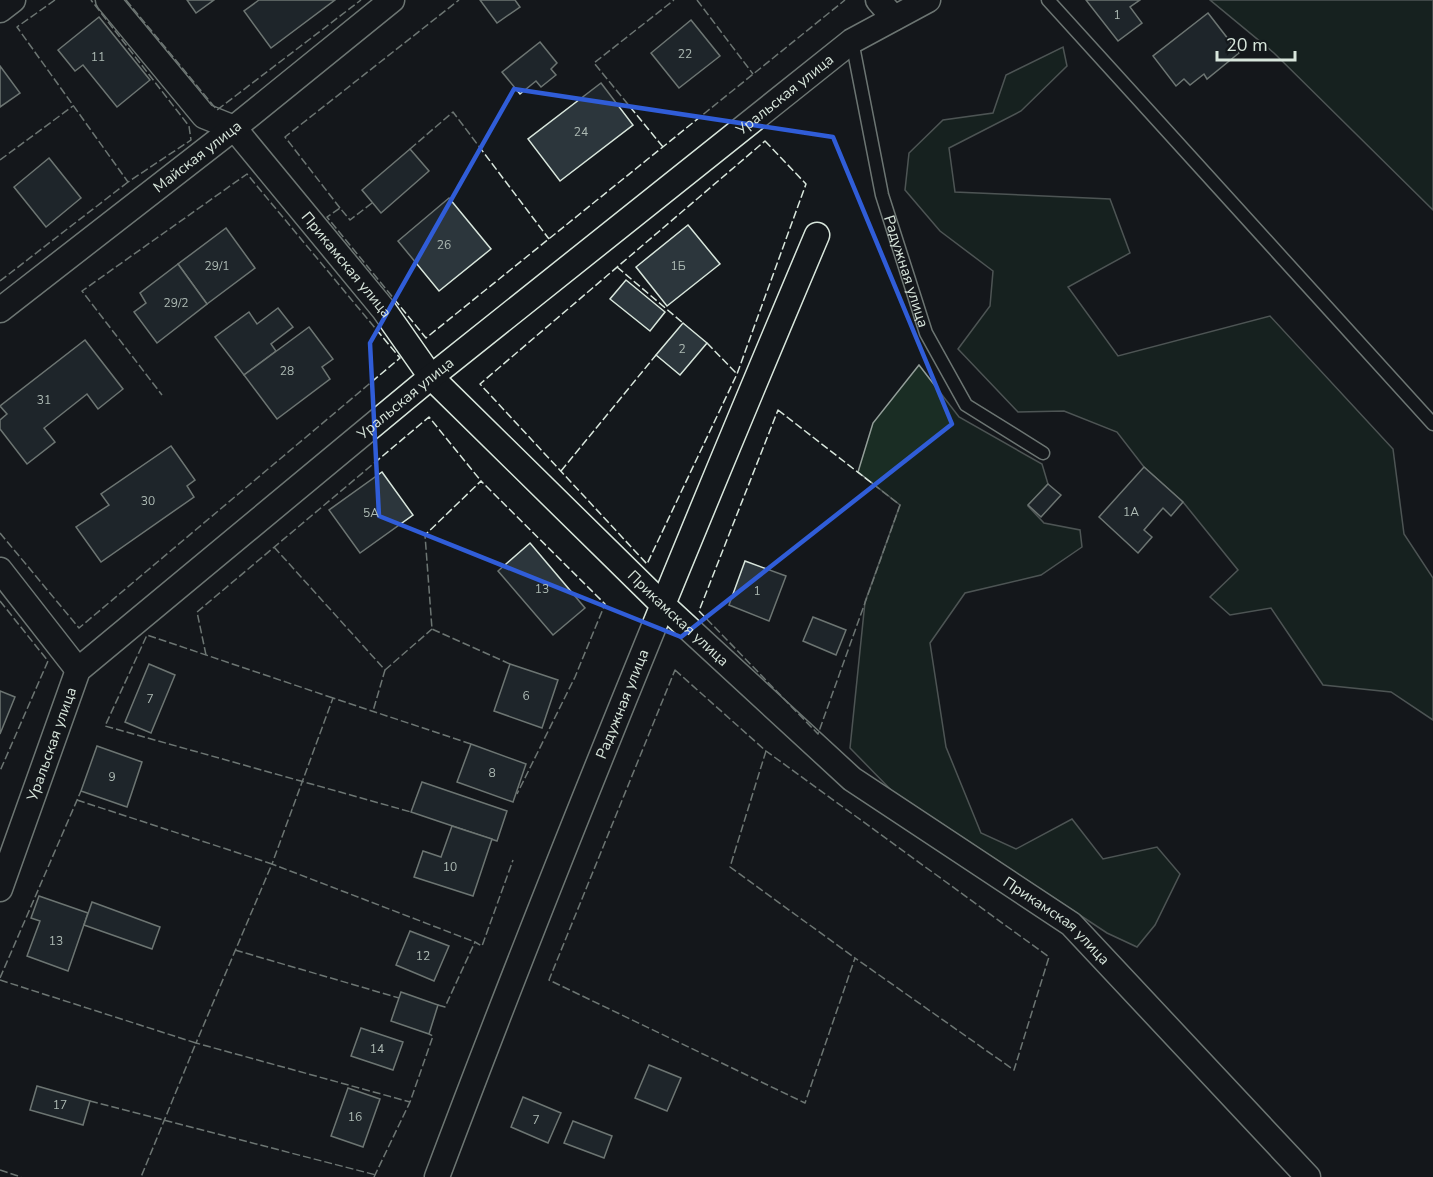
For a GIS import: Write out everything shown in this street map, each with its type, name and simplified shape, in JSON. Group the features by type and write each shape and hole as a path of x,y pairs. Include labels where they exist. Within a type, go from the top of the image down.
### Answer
{"street":[{"path":"0,10 13,0"},
{"name":"Прикамская улица","path":"108,0 204,116 234,128 384,310 431,377 661,603 852,779 1071,924 1308,1177"},
{"name":"Майская улица","path":"0,310 234,128 392,0"},
{"path":"878,0 894,18"},
{"name":"Уральская улица","path":"0,889 78,670 431,377 852,41 928,0"},
{"name":"Радужная улица","path":"437,1177 490,1036 661,603 817,235"},
{"path":"0,570 78,670"}],"lane":[{"path":"1048,0 1433,424"},
{"name":"Радужная улица","path":"852,41 882,195 926,333 966,405 1044,453"}],"highlighted area":[{"path":"514,89 833,137 952,424 681,637 379,516 370,343"}],"green space":[{"path":"1210,0 1433,0 1433,210 1274,53"},
{"path":"1063,47 1067,66 1021,111 949,148 955,192 1110,199 1130,253 1068,287 1118,356 1270,316 1393,449 1404,534 1433,578 1433,720 1391,692 1323,685 1271,608 1230,615 1210,597 1238,570 1183,502 1144,467 1117,432 1064,411 1018,412 958,349 990,306 993,271 940,231 905,190 909,153 943,120 993,113 1006,75"},
{"path":"919,365 959,417 1042,464 1048,484 1028,506 1044,523 1080,530 1082,547 1041,575 965,593 930,643 946,747 981,833 1016,849 1072,819 1103,859 1157,847 1180,874 1155,925 1137,947 1107,933 892,791 850,748 865,602 900,505 858,472 873,423"}],"building":[{"path":"187,0 214,0 196,13"},
{"path":"259,0 335,0 271,48 244,11"},
{"path":"480,0 515,0 520,7 497,23"},
{"path":"1086,0 1140,0 1130,7 1142,23 1118,41"},
{"path":"1208,13 1239,53 1207,79 1204,74 1190,85 1184,79 1176,86 1153,56"},
{"path":"99,17 150,80 117,107 83,65 75,71 58,50"},
{"path":"691,20 720,56 679,88 651,53"},
{"path":"540,42 557,63 551,69 556,75 541,87 536,81 520,94 502,72"},
{"path":"0,66 20,93 0,107"},
{"path":"601,83 633,125 560,181 528,139"},
{"path":"410,149 429,171 381,213 362,190"},
{"path":"49,158 81,198 46,227 14,187"},
{"path":"449,198 491,249 439,291 398,241"},
{"path":"688,225 720,264 667,306 636,267"},
{"path":"226,228 255,268 207,304 178,264"},
{"path":"178,264 207,304 157,343 134,312 146,303 140,293"},
{"path":"626,280 665,312 650,331 610,299"},
{"path":"278,308 293,327 271,344 276,351 244,375 215,337 249,312 257,324"},
{"path":"683,323 707,343 680,375 656,355"},
{"path":"309,327 333,359 322,367 330,379 277,419 244,375"},
{"path":"85,340 123,389 98,409 87,394 44,428 55,442 27,464 0,429 0,420 7,414 0,406"},
{"path":"171,446 195,480 187,486 194,497 101,562 76,527 109,505 101,494"},
{"path":"1144,467 1183,502 1171,516 1163,508 1144,530 1152,537 1138,553 1099,517"},
{"path":"382,472 413,515 360,553 329,510"},
{"path":"1048,484 1061,495 1041,517 1028,505"},
{"path":"530,543 585,608 553,635 498,571"},
{"path":"745,561 786,576 769,621 729,605"},
{"path":"813,617 846,630 836,655 803,641"},
{"path":"149,664 175,675 151,733 125,722"},
{"path":"510,664 558,680 542,728 494,711"},
{"path":"0,691 15,697 0,734"},
{"path":"471,744 526,764 513,802 457,782"},
{"path":"97,746 142,762 127,807 81,791"},
{"path":"422,782 507,811 497,841 411,812"},
{"path":"452,826 492,839 473,896 414,877 423,851 441,857"},
{"path":"39,896 88,913 68,971 27,956 40,921 31,918"},
{"path":"92,902 160,927 152,949 84,925"},
{"path":"410,931 449,946 434,981 396,965"},
{"path":"401,992 438,1005 429,1034 391,1021"},
{"path":"361,1028 403,1042 393,1070 351,1056"},
{"path":"649,1065 681,1078 667,1111 635,1098"},
{"path":"37,1086 90,1101 83,1125 30,1110"},
{"path":"348,1088 380,1099 363,1147 331,1136"},
{"path":"523,1097 561,1113 548,1143 511,1127"},
{"path":"573,1121 612,1136 604,1158 564,1143"}],"fence":[{"path":"55,0 17,27 128,182 191,140 189,126 91,0"},
{"path":"126,0 217,110 361,0"},
{"path":"340,208 285,137 459,0"},
{"path":"663,147 594,63 674,0"},
{"path":"697,0 753,74"},
{"path":"372,203 350,220 340,208 327,217 426,338 845,0"},
{"path":"0,160 73,106"},
{"path":"410,149 453,112 549,239"},
{"path":"765,141 806,184 737,374 647,564 480,384 765,141"},
{"path":"0,533 79,628 400,358 247,174 82,291 162,395"},
{"path":"0,281 128,182"},
{"path":"617,267 683,323"},
{"path":"707,343 737,374"},
{"path":"561,471 656,355"},
{"path":"778,410 900,505 818,734 699,611 778,410"},
{"path":"206,655 197,612 429,417 481,481"},
{"path":"510,664 432,629 425,535 481,481 605,604 575,677 517,794"},
{"path":"274,547 385,670 373,711"},
{"path":"0,601 48,661 0,771"},
{"path":"385,670 432,629"},
{"path":"333,698 147,635 105,726 411,812"},
{"path":"675,670 766,751 1049,957 1014,1070 855,958 805,1103 549,980 675,670"},
{"path":"471,744 333,698 272,864 475,942"},
{"path":"766,751 730,867 855,958"},
{"path":"0,978 81,791"},
{"path":"77,800 272,864 196,1043 410,1102"},
{"path":"438,1005 445,1007 475,942 482,946 513,860"},
{"path":"235,950 399,998"},
{"path":"0,980 196,1043 141,1177"},
{"path":"374,1177 410,1102 433,1036 429,1034"},
{"path":"90,1101 376,1175"},
{"path":"0,1170 21,1177"}]}
